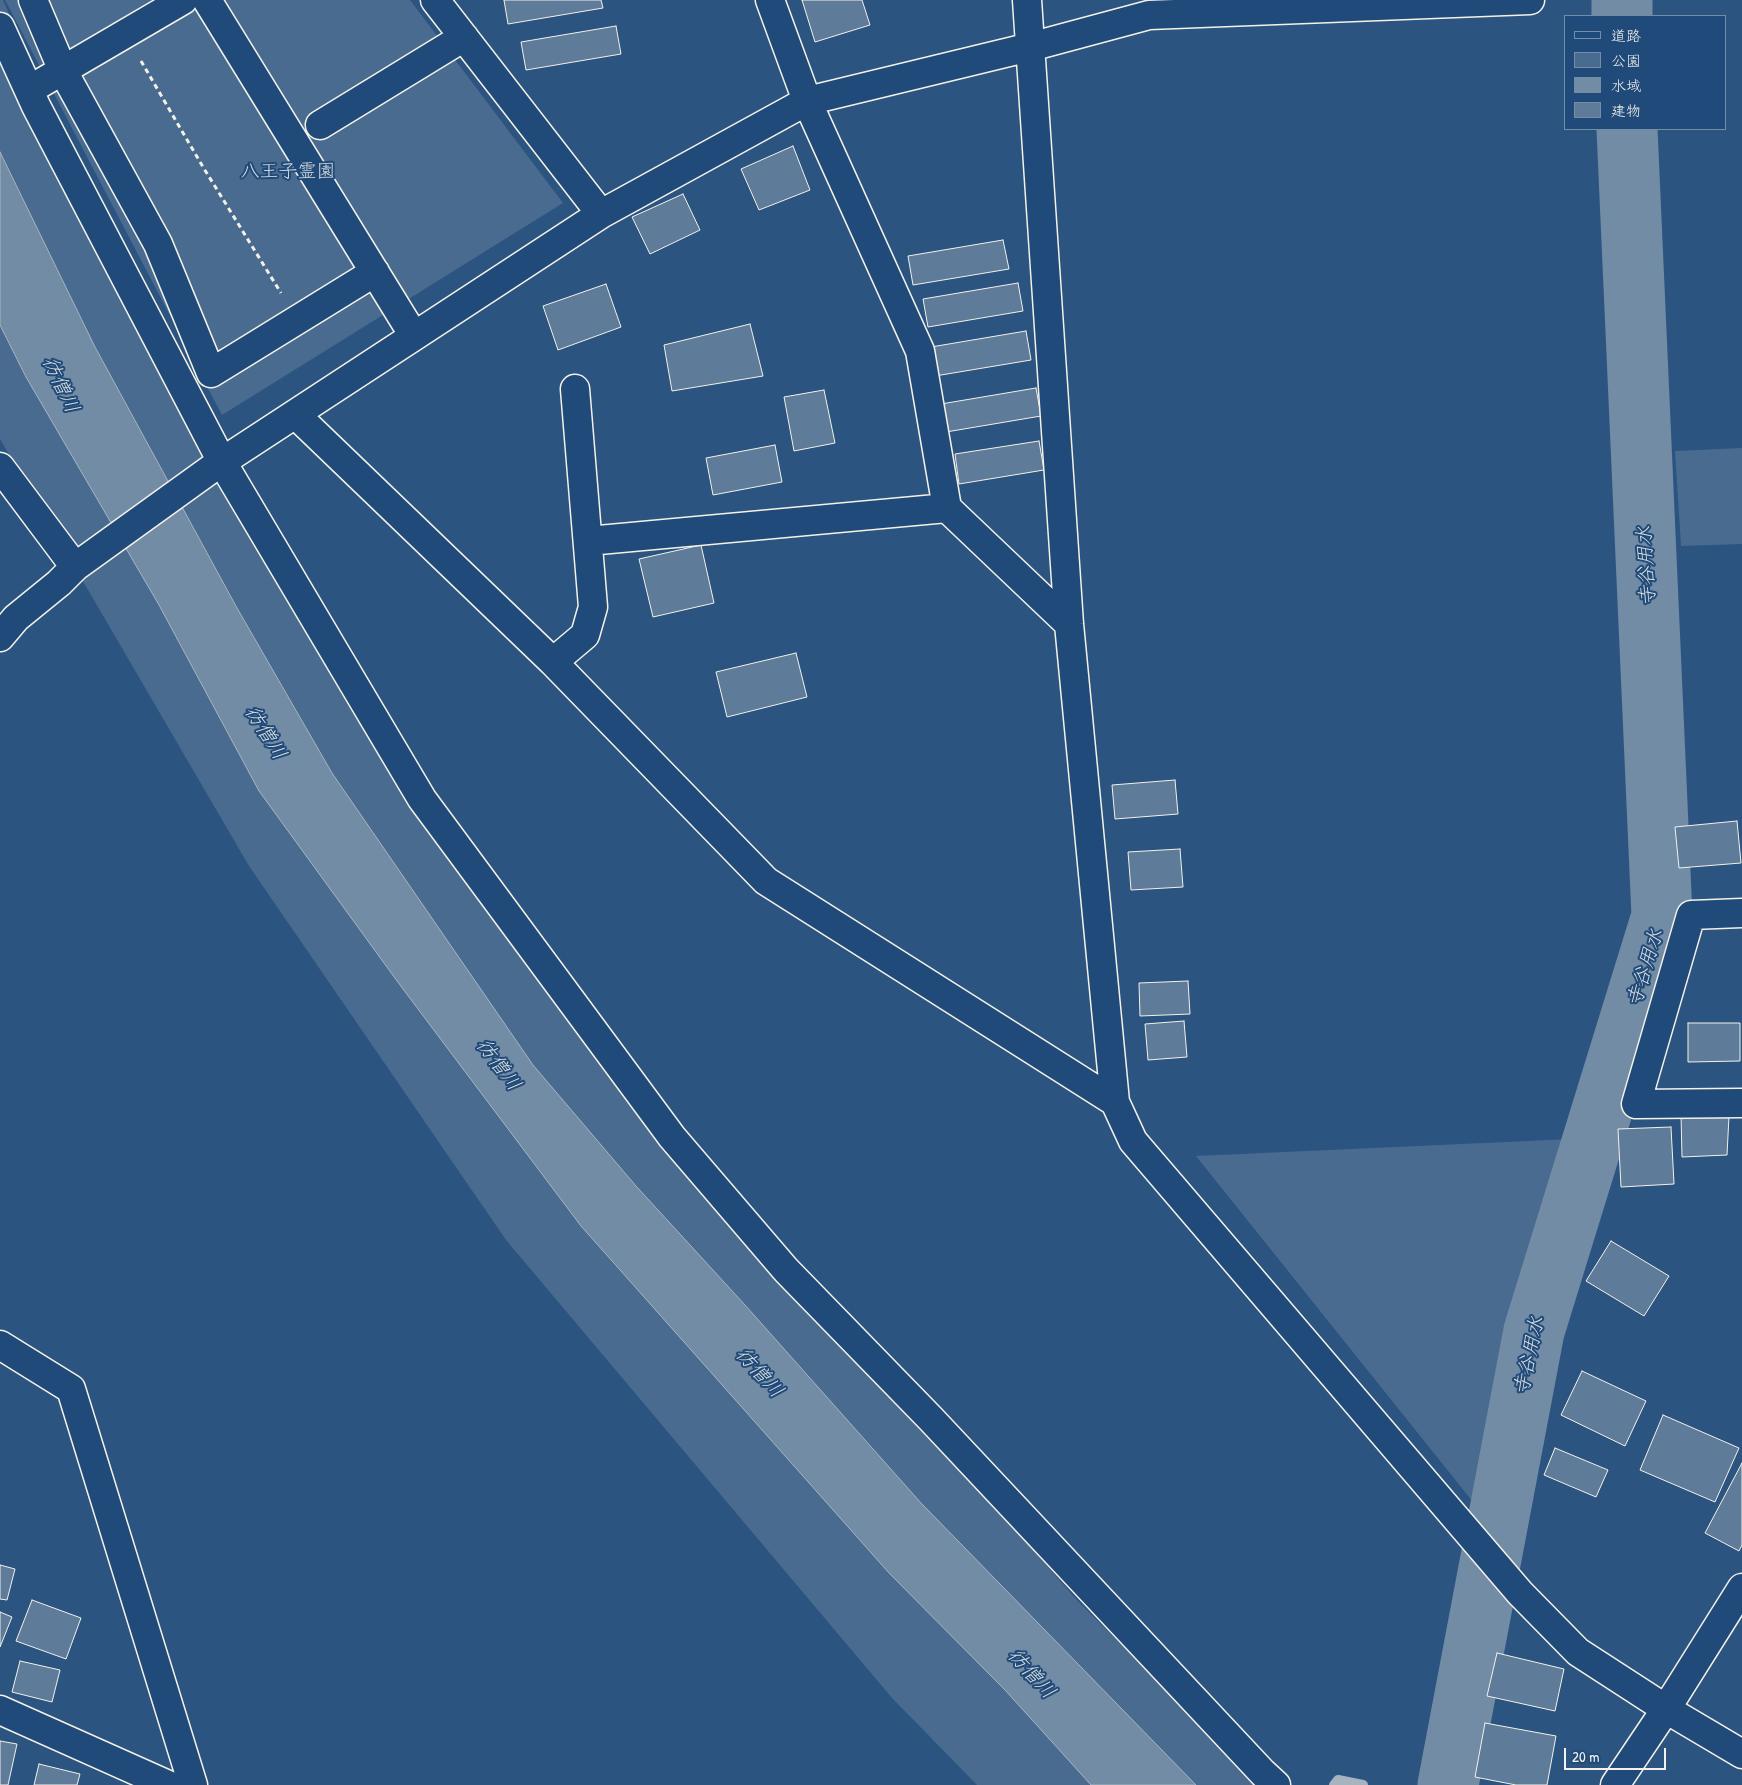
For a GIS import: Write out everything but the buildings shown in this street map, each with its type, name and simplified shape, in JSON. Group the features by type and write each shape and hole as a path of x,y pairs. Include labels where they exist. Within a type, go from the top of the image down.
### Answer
{"street":[{"path":"33,0 64,71 158,244 211,373 375,272"},
{"path":"29,90 184,0"},
{"path":"207,0 414,336"},
{"path":"435,0 602,214"},
{"path":"770,0 807,101 920,351 947,508 1069,624"},
{"path":"1027,0 1069,624 1116,1102 1134,1141 1520,1593 1578,1652 1666,1709 1742,1754"},
{"path":"0,636 16,618 59,583 75,566 216,466 602,214 807,101 1030,47 1149,15 1530,0"},
{"path":"0,27 29,90 216,466 422,800 672,1137 786,1270 931,1419 1276,1785"},
{"path":"320,125 464,37"},
{"path":"553,662 585,635 593,607 574,389"},
{"path":"296,414 553,662 766,881 1116,1102"},
{"path":"0,467 75,566"},
{"path":"588,541 947,508"},
{"path":"1742,913 1691,915 1636,1104 1742,1103"},
{"path":"0,1345 70,1389 193,1785"},
{"path":"1615,1785 1666,1709 1742,1588"},
{"path":"0,1710 168,1785"}],"path":[{"path":"126,34 202,168 298,320"}],"green space":[{"path":"0,0 3,0 155,348 385,737 672,1137 1076,1599 1260,1785 977,1785 892,1698 506,1240 249,866 0,439"},
{"name":"八王子霊園","path":"5,0 410,0 563,203 222,415"},
{"path":"1742,448 1742,544 1681,546 1675,451"},
{"path":"1572,1139 1473,1502 1196,1156"}],"water":[{"name":"彷僧川","path":"0,152 95,347 237,608 332,773 533,1065 636,1186 921,1503 1196,1785 1091,1785 1005,1690 889,1573 581,1226 400,985 259,791 159,605 26,377 0,325"}],"waterway":[{"name":"寺谷用水","path":"1622,0 1622,15"},
{"name":"寺谷用水","path":"1448,1785 1534,1331 1662,916 1627,130"},
{"path":"1334,1785 1338,1780 1363,1785"}]}
